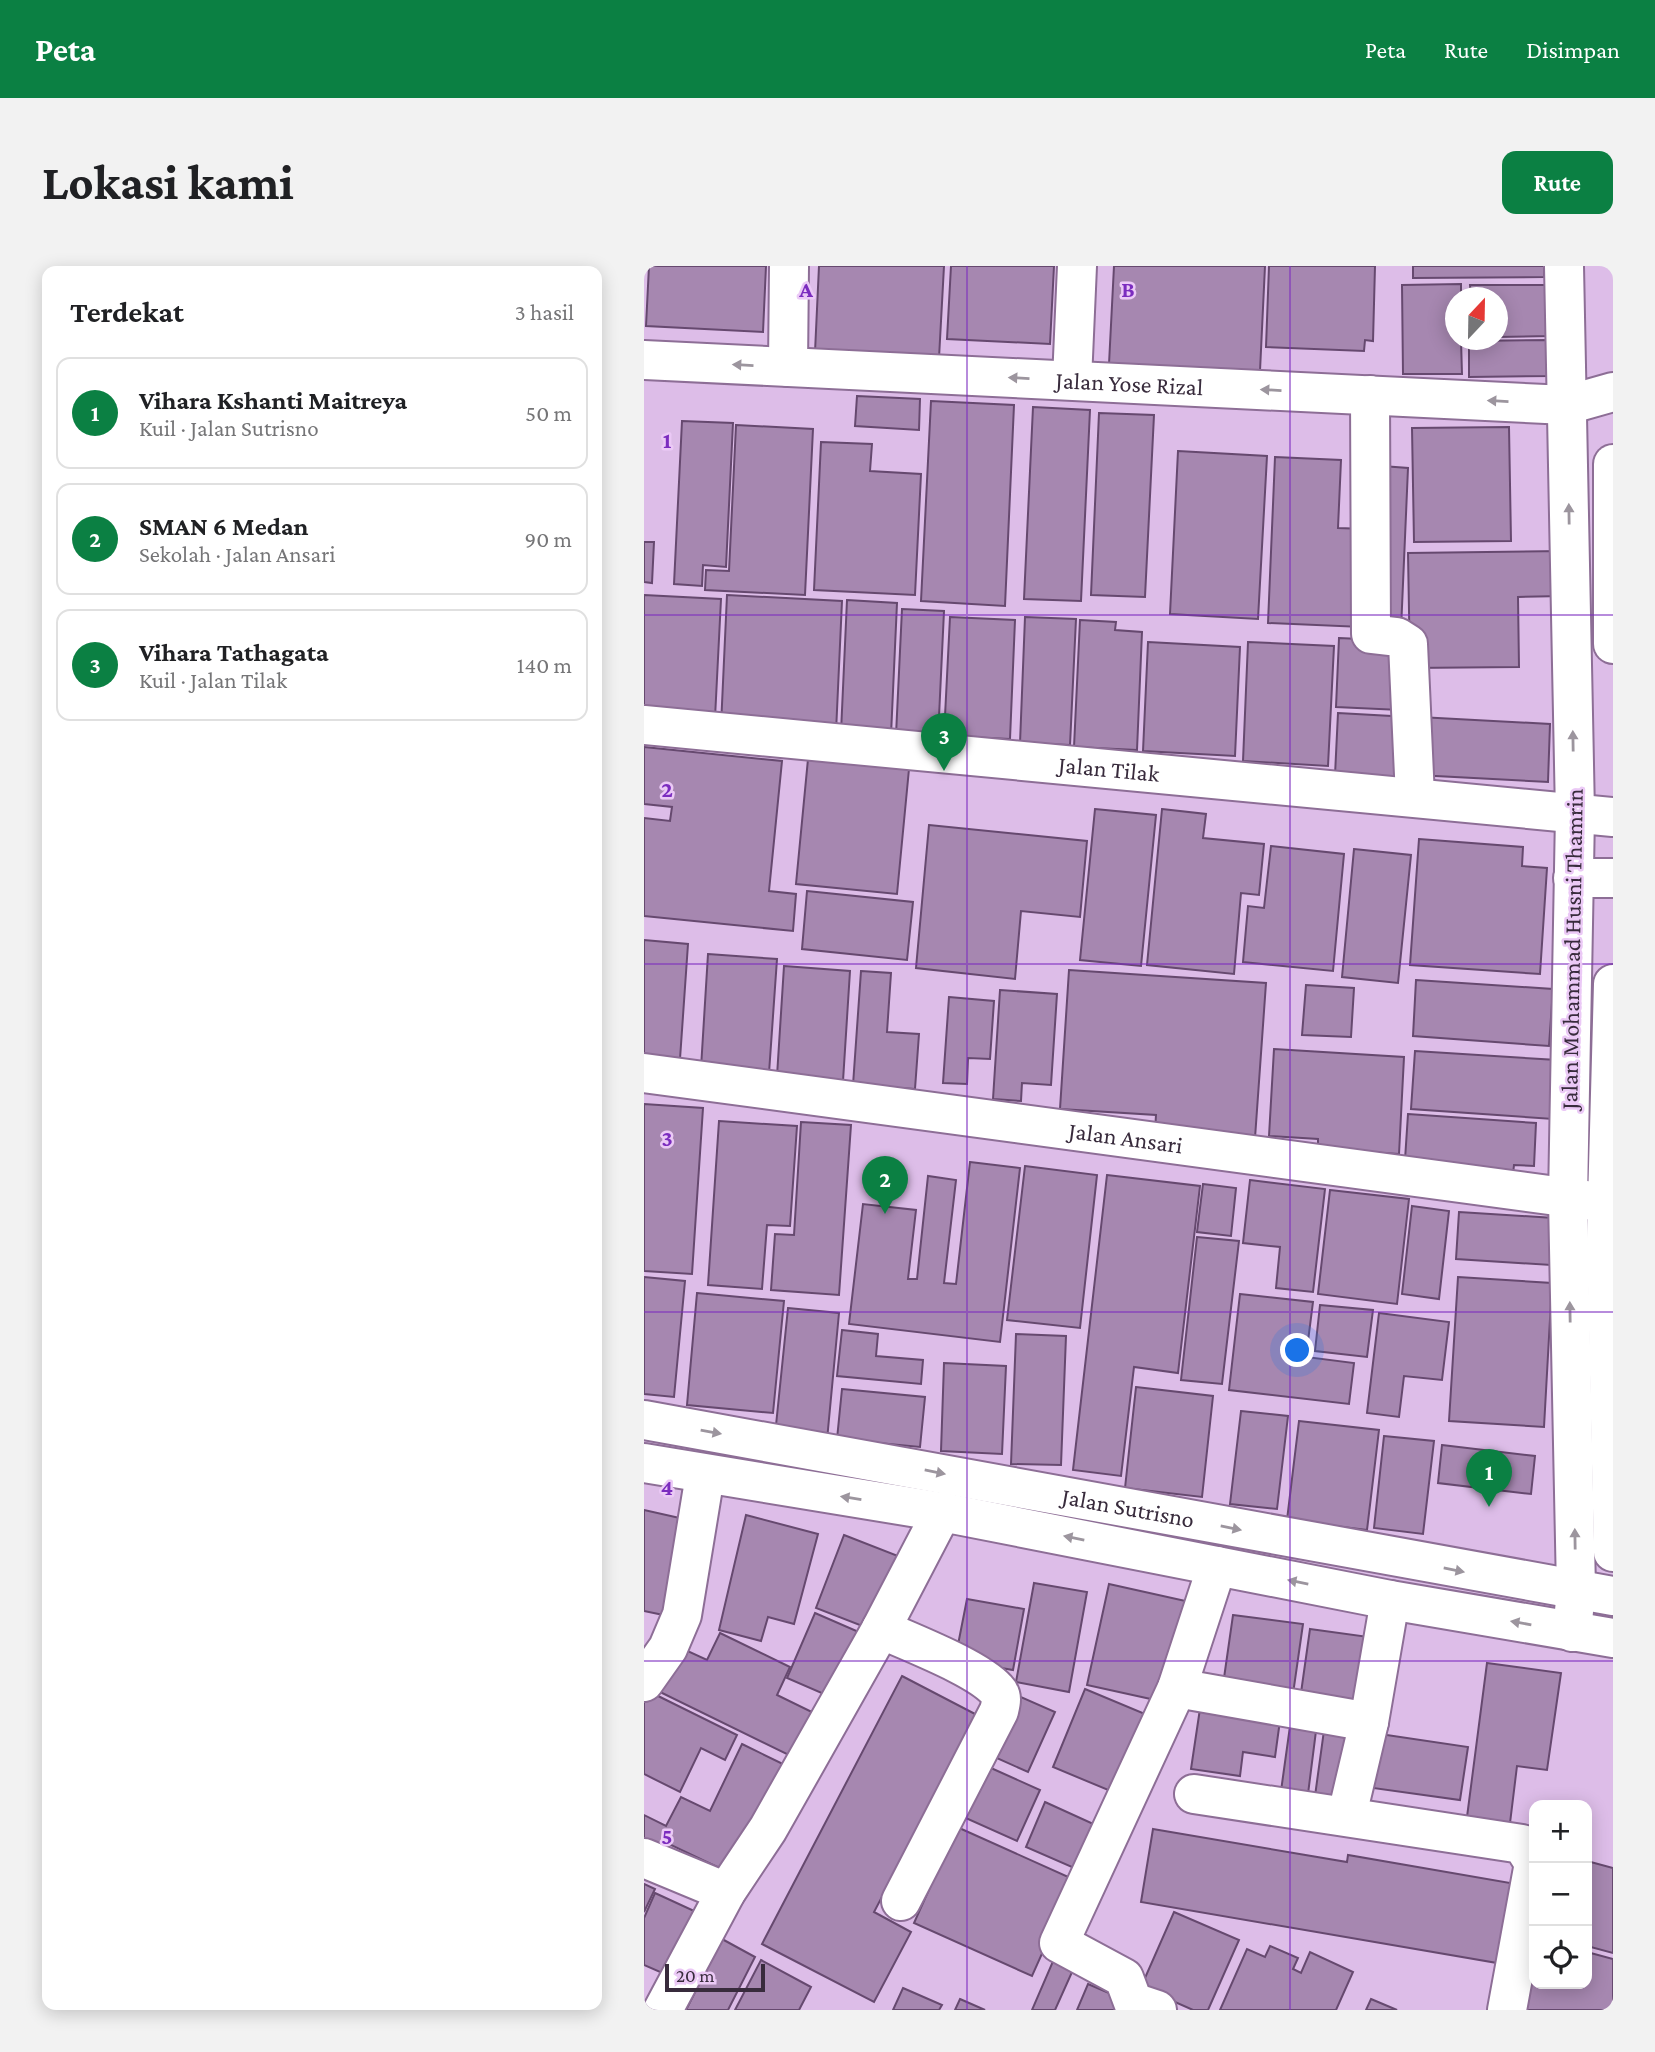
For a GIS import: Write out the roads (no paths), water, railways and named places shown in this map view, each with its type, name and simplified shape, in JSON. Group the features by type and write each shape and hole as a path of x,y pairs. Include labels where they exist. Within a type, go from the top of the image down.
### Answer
{"street":[{"path":"788,367 789,266"},
{"path":"1072,380 1077,266"},
{"name":"Jalan Mohammad Husni Thamrin","path":"1564,266 1574,814 1568,1199 1576,1590 1572,1632"},
{"name":"Jalan Yose Rizal","path":"644,360 1567,405 1613,392"},
{"path":"1370,395 1371,635 1397,637 1408,644 1415,797"},
{"path":"1613,464 1613,644"},
{"name":"Jalan Tilak","path":"644,725 1613,817"},
{"path":"1573,878 1613,878"},
{"name":"Jalan Mohammad Husni Thamrin","path":"1613,984 1607,1202 1613,1552"},
{"name":"Jalan Ansari","path":"644,1073 1568,1199 1607,1202"},
{"name":"Jalan Sutrisno","path":"644,1420 1496,1577 1613,1596"},
{"name":"Jalan Sutrisno","path":"644,1464 942,1512 1390,1600 1613,1638"},
{"path":"644,1682 668,1648 682,1615 705,1475"},
{"path":"663,2010 726,1892 768,1829 881,1629 942,1512"},
{"path":"1157,2010 1133,2002 1124,1978 1059,1943 1177,1688 1217,1566"},
{"path":"1347,1815 1369,1722 1390,1600"},
{"path":"881,1629 941,1656 984,1681 999,1691 1001,1700 999,1711 901,1901"},
{"path":"1177,1688 1369,1722"},
{"path":"1194,1794 1503,1838 1521,1844 1530,1853 1534,1863 1507,2010"},
{"path":"644,1858 726,1892"}],"place":[{"name":"Vihara Tathagata","path":"944,771"},
{"name":"SMAN 6 Medan","path":"885,1214"},
{"name":"Vihara Kshanti Maitreya","path":"1489,1507"}]}
